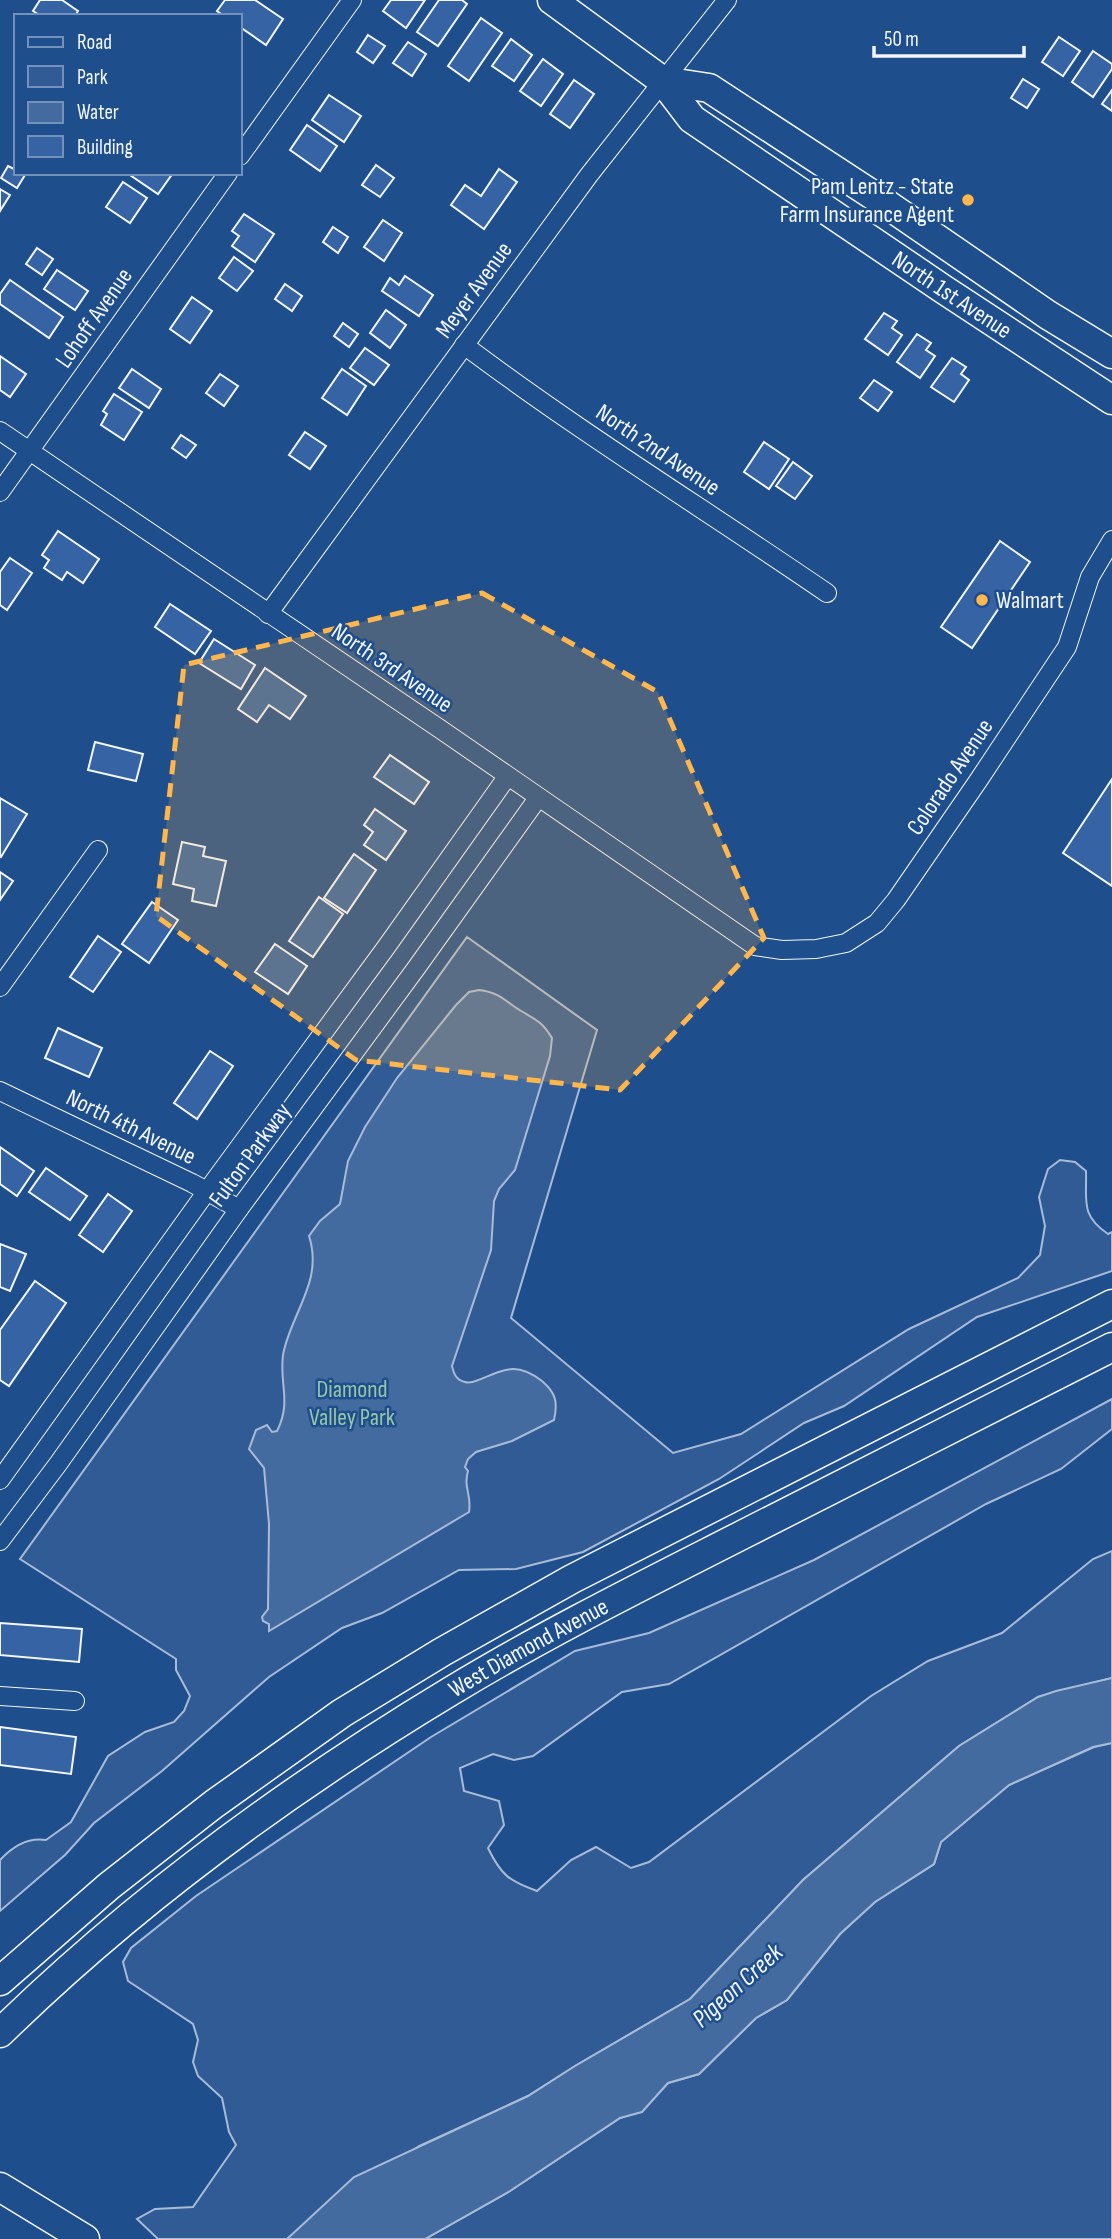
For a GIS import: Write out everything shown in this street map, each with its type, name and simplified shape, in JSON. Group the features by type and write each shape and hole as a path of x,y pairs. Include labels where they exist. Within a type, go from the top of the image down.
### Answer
{"main road":[{"name":"North 1st Avenue","path":"552,0 663,81 692,118 1112,400"},
{"name":"North 1st Avenue","path":"663,81 709,88 1048,315 1112,354"},
{"name":"West Diamond Avenue","path":"0,1981 109,1886 214,1804 342,1713 442,1652 572,1579 1112,1304"},
{"name":"West Diamond Avenue","path":"0,2033 102,1942 201,1861 277,1804 452,1690 571,1622 1112,1347"},
{"path":"0,2187 85,2239"}],"street":[{"path":"242,153 352,0"},
{"name":"Meyer Avenue","path":"268,614 589,175 727,0"},
{"name":"Lohoff Avenue","path":"0,492 227,175"},
{"name":"North 2nd Avenue","path":"464,345 673,492 741,534 827,593"},
{"name":"North 3rd Avenue","path":"0,431 755,946"},
{"name":"Colorado Avenue","path":"755,946 782,950 816,949 846,943 877,923 896,900 978,781 1067,647 1090,577 1112,540"},
{"name":"Fulton Parkway","path":"0,1480 507,777"},
{"name":"Fulton Parkway","path":"0,1541 538,798"},
{"path":"0,987 98,850"},
{"name":"North 4th Avenue","path":"0,1091 239,1209"},
{"path":"0,1696 75,1701"}],"highlighted area":[{"path":"482,593 658,692 764,938 620,1090 356,1060 156,916 184,665"}],"green space":[{"name":"Diamond Valley Park","path":"467,937 597,1030 511,1318 673,1453 741,1434 909,1329 1018,1278 1040,1255 1045,1226 1039,1197 1048,1169 1060,1160 1075,1162 1086,1171 1089,1214 1099,1227 1108,1234 1112,1232 1112,1271 977,1317 844,1406 804,1423 719,1479 583,1552 516,1569 459,1570 382,1613 342,1628 269,1677 162,1771 94,1823 65,1855 0,1911 0,1860 21,1844 46,1840 71,1822 108,1756 145,1732 174,1722 184,1711 190,1696 176,1670 176,1659 20,1559"},
{"path":"1112,1399 1112,1429 1061,1469 986,1504 669,1684 622,1692 533,1756 514,1760 493,1754 460,1768 464,1791 499,1801 504,1825 488,1848 497,1865 519,1884 537,1891 571,1860 596,1847 631,1868 649,1862 871,1696 928,1661 1002,1633 1093,1559 1112,1551 1112,1678 1038,1697 959,1746 803,1880 690,1999 528,2096 419,2146 287,2239 158,2239 137,2219 155,2209 193,2207 236,2145 229,2132 222,2098 198,2076 193,2062 198,2040 193,2024 128,1981 123,1962 131,1948 196,1896 431,1737 575,1651 649,1633 814,1560"},
{"path":"1112,1743 1112,2239 425,2239 510,2191 620,2118 642,2111 668,2083 699,2074 756,2018 787,2000 840,1934 875,1902 934,1864 941,1842 1009,1785 1094,1747"}],"water":[{"path":"479,990 498,996 536,1020 552,1038 550,1056 515,1170 499,1189 494,1201 491,1250 452,1366 457,1378 467,1383 512,1369 534,1375 547,1385 553,1394 556,1403 554,1420 512,1441 476,1452 468,1459 465,1467 468,1471 466,1482 469,1512 269,1631 269,1624 263,1621 262,1617 268,1609 269,1524 264,1468 249,1449 256,1430 267,1425 272,1432 277,1431 282,1420 282,1361 310,1281 312,1252 309,1236 320,1221 340,1204 348,1161 365,1127 397,1078 456,1005 469,992"},
{"name":"Pigeon Creek","path":"1112,1678 1112,1743 1093,1747 1009,1785 941,1842 934,1864 875,1902 840,1934 787,2000 756,2018 699,2074 668,2083 642,2112 620,2118 510,2191 425,2239 287,2239 354,2177 528,2096 690,1999 803,1880 959,1746 1038,1697"}],"building":[{"path":"40,0 62,0 78,11 76,14 38,14 33,11"},
{"path":"225,0 255,0 283,19 266,45 242,28 242,14 221,14 217,11"},
{"path":"391,0 425,0 406,28 383,11"},
{"path":"439,0 462,0 467,4 438,46 417,32"},
{"path":"481,18 502,33 469,81 448,66"},
{"path":"368,35 385,46 373,63 357,52"},
{"path":"1059,37 1080,51 1063,76 1042,62"},
{"path":"511,39 532,55 514,81 492,66"},
{"path":"408,42 426,54 412,76 393,63"},
{"path":"1093,51 1112,64 1112,69 1093,97 1072,82"},
{"path":"543,59 563,74 541,106 520,91"},
{"path":"1023,79 1039,89 1027,108 1011,98"},
{"path":"574,80 594,94 570,128 550,114"},
{"path":"1112,90 1112,111 1102,104"},
{"path":"329,95 361,116 344,142 312,120"},
{"path":"307,125 337,146 320,171 290,150"},
{"path":"376,165 394,178 380,197 362,185"},
{"path":"8,166 14,169 14,175 25,175 17,188 1,178"},
{"path":"499,169 517,182 484,229 451,205 465,185 481,196"},
{"path":"130,175 172,175 158,194"},
{"path":"123,182 147,198 130,223 106,207"},
{"path":"0,189 10,195 0,211"},
{"path":"244,214 274,234 255,262 232,246 239,236 232,231"},
{"path":"383,220 402,233 384,261 364,247"},
{"path":"333,227 348,237 338,253 323,242"},
{"path":"37,248 53,259 42,275 26,264"},
{"path":"234,257 253,271 237,291 219,278"},
{"path":"57,270 88,291 75,310 44,289"},
{"path":"405,276 433,295 419,316 382,291 390,278 399,285"},
{"path":"10,280 63,317 49,338 0,304 0,294"},
{"path":"285,284 302,296 292,311 275,299"},
{"path":"192,297 212,311 190,343 170,329"},
{"path":"386,310 406,325 390,348 370,333"},
{"path":"884,313 897,321 892,328 902,335 888,355 865,339"},
{"path":"343,323 358,334 349,347 334,336"},
{"path":"917,334 931,343 926,350 935,356 920,378 897,362"},
{"path":"365,348 389,365 374,385 350,368"},
{"path":"0,356 26,374 10,397 0,390"},
{"path":"952,358 966,367 961,374 969,380 954,402 931,387"},
{"path":"132,369 161,389 149,408 119,388"},
{"path":"342,369 366,386 347,415 322,398"},
{"path":"220,374 238,386 224,406 206,393"},
{"path":"874,380 892,392 878,411 860,398"},
{"path":"114,394 142,412 124,440 101,425 107,414 103,411"},
{"path":"305,432 326,446 310,469 289,455"},
{"path":"181,435 196,445 186,458 172,448"},
{"path":"764,442 789,459 769,489 744,472"},
{"path":"793,462 812,476 795,499 776,486"},
{"path":"58,531 99,559 83,583 67,572 62,580 44,568 49,560 42,555"},
{"name":"Walmart","path":"1000,541 1030,562 972,648 941,627"},
{"path":"10,558 32,573 7,610 0,605 0,572"},
{"path":"170,604 211,631 195,654 155,627"},
{"path":"214,639 255,665 241,689 199,663"},
{"path":"265,668 306,696 290,719 269,705 257,722 238,709"},
{"path":"95,742 143,754 136,781 88,770"},
{"path":"390,755 429,782 414,804 374,777"},
{"path":"1112,779 1112,886 1063,853"},
{"path":"0,798 27,814 1,857 0,856"},
{"path":"375,809 406,831 386,860 364,845 373,832 364,825"},
{"path":"182,842 205,847 203,856 226,861 216,906 192,901 194,889 173,884"},
{"path":"354,854 376,870 347,913 324,898"},
{"path":"0,872 13,881 0,900"},
{"path":"319,897 343,914 313,957 289,941"},
{"path":"152,902 178,920 149,963 122,944"},
{"path":"98,936 121,952 93,992 70,977"},
{"path":"275,944 307,966 288,994 255,972"},
{"path":"58,1028 102,1048 89,1077 45,1058"},
{"path":"210,1051 233,1066 197,1119 174,1103"},
{"path":"0,1147 34,1171 17,1196 0,1184"},
{"path":"46,1168 87,1196 70,1220 29,1192"},
{"path":"108,1194 132,1211 103,1252 79,1235"},
{"path":"0,1244 26,1254 10,1291 0,1287"},
{"path":"35,1281 66,1303 9,1386 0,1380 0,1330"},
{"path":"0,1623 82,1629 79,1662 0,1655"},
{"path":"0,1727 76,1737 71,1774 0,1765"}],"place":[{"name":"Pam Lentz - State Farm Insurance Agent","path":"968,200"},
{"name":"Walmart","path":"982,600"}]}
